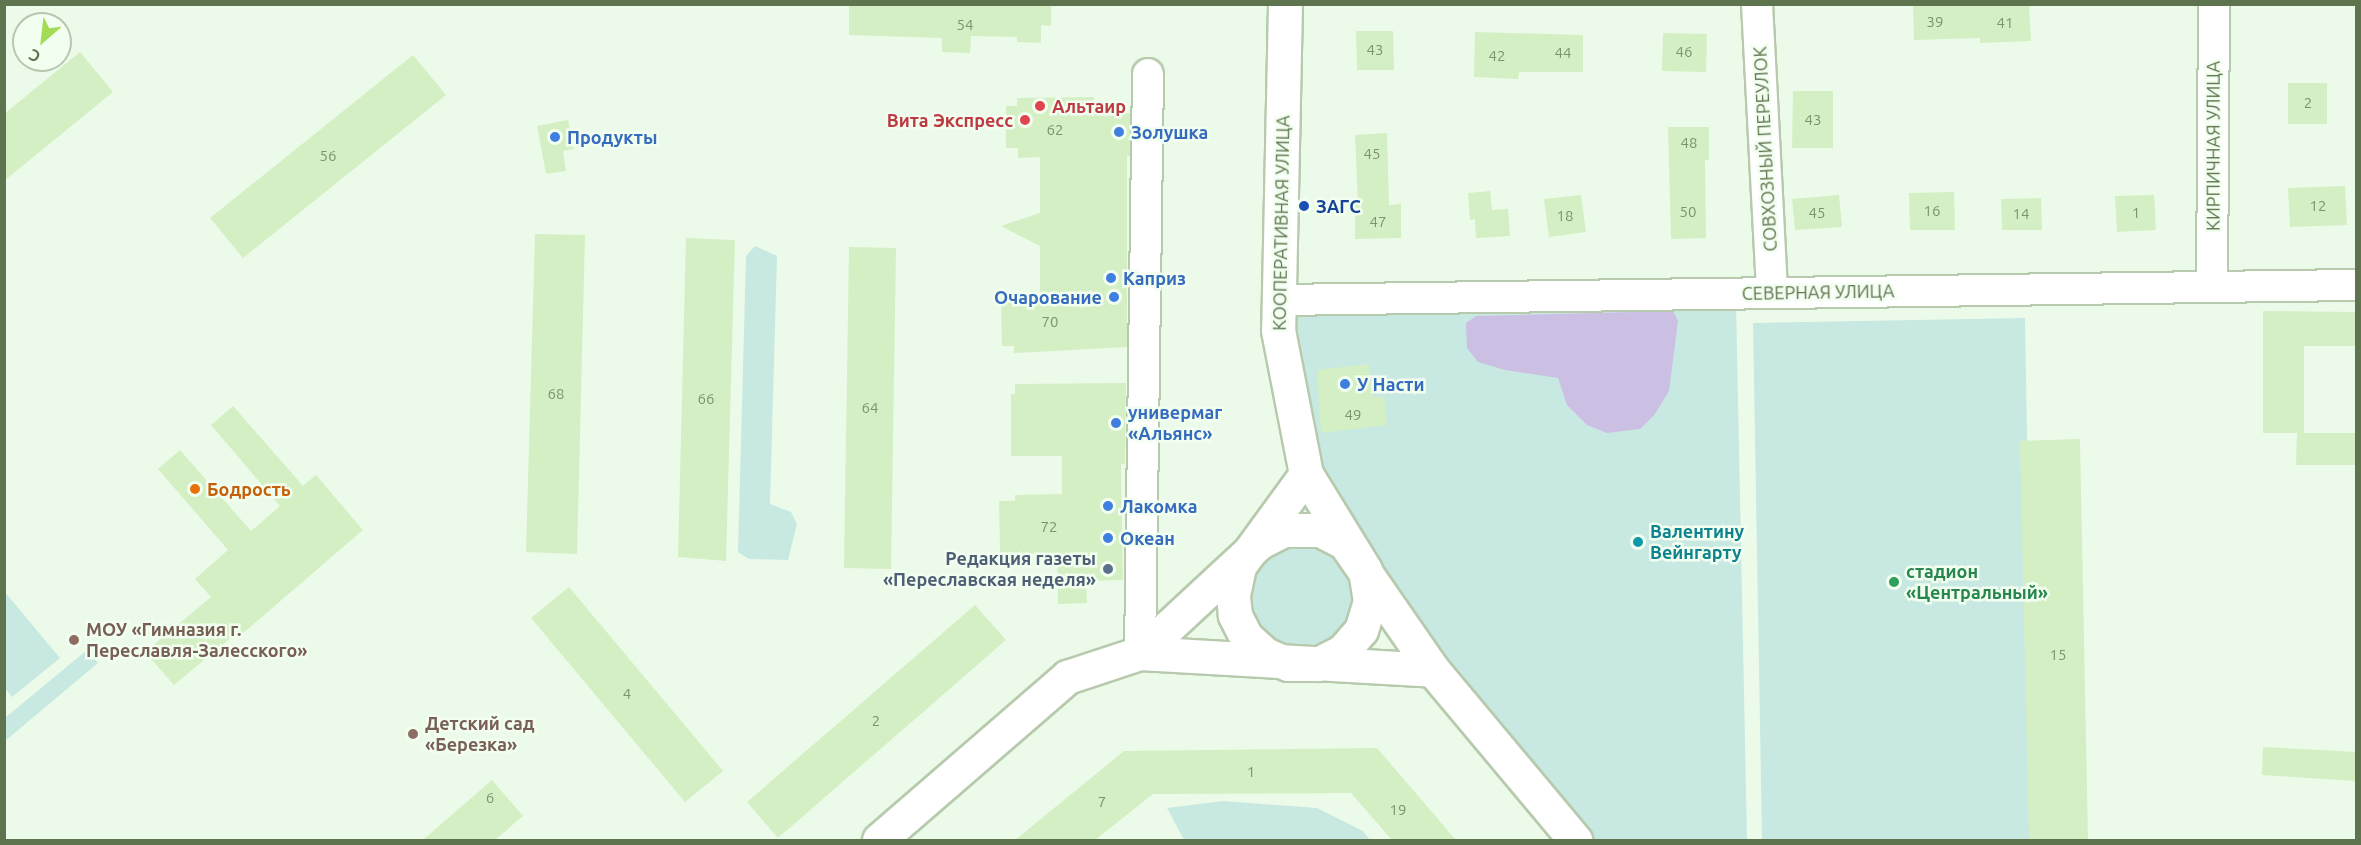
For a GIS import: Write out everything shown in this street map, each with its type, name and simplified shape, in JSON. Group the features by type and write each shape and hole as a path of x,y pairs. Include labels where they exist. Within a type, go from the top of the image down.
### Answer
{"main road":[{"name":"КООПЕРАТИВНАЯ УЛИЦА","path":"1285,4 1278,330 1306,474"},
{"path":"1306,474 1365,570 1370,601 1361,630 1343,651 1317,664 1288,664 1265,654 1246,637 1235,615 1233,595 1239,566 1260,542 1306,474"},
{"path":"1140,653 1260,542 1284,530 1320,530 1345,543 1433,670 1575,840"},
{"path":"879,840 1067,676 1140,653 1288,664 1433,670"}],"street":[{"name":"СОВХОЗНЫЙ ПЕРЕУЛОК","path":"1757,4 1772,293"},
{"name":"КИРПИЧНАЯ УЛИЦА","path":"2212,287 2214,4"},
{"path":"1140,653 1148,74"},
{"name":"СЕВЕРНАЯ УЛИЦА","path":"1279,300 2356,285"}],"shaded area":[{"path":"755,246 777,256 770,504 791,512 797,524 788,560 749,559 738,552 746,256"},
{"path":"1736,302 1747,840 1588,840 1441,665 1314,470 1289,308"},
{"path":"1673,311 1678,321 1669,391 1655,414 1640,429 1607,433 1587,425 1567,405 1558,378 1505,370 1478,362 1467,348 1466,323 1476,316"},
{"name":"стадион «Центральный»","path":"2025,318 2034,840 1762,840 1753,323"},
{"path":"1290,534 1344,549 1365,603 1315,659 1246,628 1245,568"},
{"path":"4,591 60,658 12,697 5,688"},
{"path":"87,650 98,663 5,741 5,718"},
{"path":"1223,801 1317,808 1363,831 1370,840 1184,840 1167,808"}],"building":[{"path":"849,4 1051,4 1051,26 1041,25 1041,43 1017,42 1017,37 971,36 970,53 942,52 942,38 849,35"},
{"path":"1913,4 2029,4 2031,41 1980,43 1980,38 1914,40"},
{"path":"1356,31 1393,31 1394,70 1357,70"},
{"path":"1475,32 1583,35 1583,72 1519,72 1518,79 1474,77"},
{"path":"1663,33 1707,34 1706,72 1662,71"},
{"path":"80,52 113,92 4,181 4,114 55,72 72,72 72,59"},
{"path":"413,55 446,95 243,258 210,218"},
{"path":"2288,83 2327,83 2327,124 2288,124"},
{"path":"1793,91 1833,91 1833,148 1792,148"},
{"path":"1094,97 1094,104 1104,104 1104,113 1130,113 1130,156 1127,156 1127,347 1014,353 1014,346 1002,346 1001,298 1040,297 1040,246 1001,226 1040,213 1040,157 1018,158 1018,148 1006,148 1006,106 1017,106 1017,98"},
{"name":"Продукты","path":"568,120 574,149 563,151 566,171 546,174 537,126"},
{"path":"1668,127 1709,127 1709,160 1705,160 1706,238 1671,239"},
{"path":"1387,133 1389,205 1401,204 1401,238 1355,239 1355,205 1358,205 1355,135"},
{"path":"2345,186 2347,225 2290,227 2288,188"},
{"path":"1490,191 1492,210 1508,209 1510,236 1476,238 1475,219 1470,220 1468,193"},
{"path":"1954,192 1955,230 1910,230 1909,193"},
{"path":"1581,195 1586,232 1549,237 1544,199"},
{"path":"1839,195 1842,227 1795,230 1792,199"},
{"path":"2154,195 2156,230 2117,232 2115,196"},
{"path":"2041,198 2042,230 2002,230 2001,199"},
{"path":"535,234 585,235 577,554 526,552"},
{"path":"686,238 735,240 726,561 678,557"},
{"path":"849,247 896,248 891,569 844,568"},
{"path":"2263,311 2356,312 2356,346 2304,346 2304,433 2356,433 2356,465 2296,465 2297,433 2263,433"},
{"path":"1369,364 1373,398 1384,396 1387,425 1321,433 1317,370"},
{"path":"1126,383 1125,464 1121,464 1123,580 1086,581 1087,603 1058,604 1057,553 1000,554 999,501 1015,501 1015,495 1062,494 1062,456 1011,456 1011,394 1015,394 1015,384"},
{"path":"233,406 303,486 316,475 363,530 242,634 239,631 174,685 145,652 211,597 195,579 228,550 158,469 180,450 251,531 280,506 211,425"},
{"path":"2080,439 2088,840 2029,840 2020,441"},
{"path":"569,587 723,771 685,802 531,618"},
{"path":"975,605 1006,640 778,838 747,802"},
{"path":"2263,747 2356,752 2356,781 2262,775"},
{"path":"1377,748 1456,840 1392,840 1351,793 1153,794 1095,840 1015,840 1124,751"},
{"path":"492,780 523,816 495,840 423,840"}],"place":[{"name":"Альтаир","path":"1040,106"},
{"name":"Вита Экспресс","path":"1025,120"},
{"name":"Золушка","path":"1119,132"},
{"name":"Продукты","path":"555,137"},
{"name":"ЗАГС","path":"1304,206"},
{"name":"Каприз","path":"1111,278"},
{"name":"Очарование","path":"1114,297"},
{"name":"У Насти","path":"1345,384"},
{"name":"универмаг «Альянс»","path":"1116,423"},
{"name":"Бодрость","path":"195,489"},
{"name":"Лакомка","path":"1108,506"},
{"name":"Океан","path":"1108,538"},
{"name":"Валентину Вейнгарту","path":"1638,542"},
{"name":"Редакция газеты «Переславская неделя»","path":"1108,569"},
{"name":"стадион «Центральный»","path":"1894,582"},
{"name":"МОУ «Гимназия г. Переславля-Залесского»","path":"74,640"},
{"name":"Детский сад «Березка»","path":"413,734"}]}
